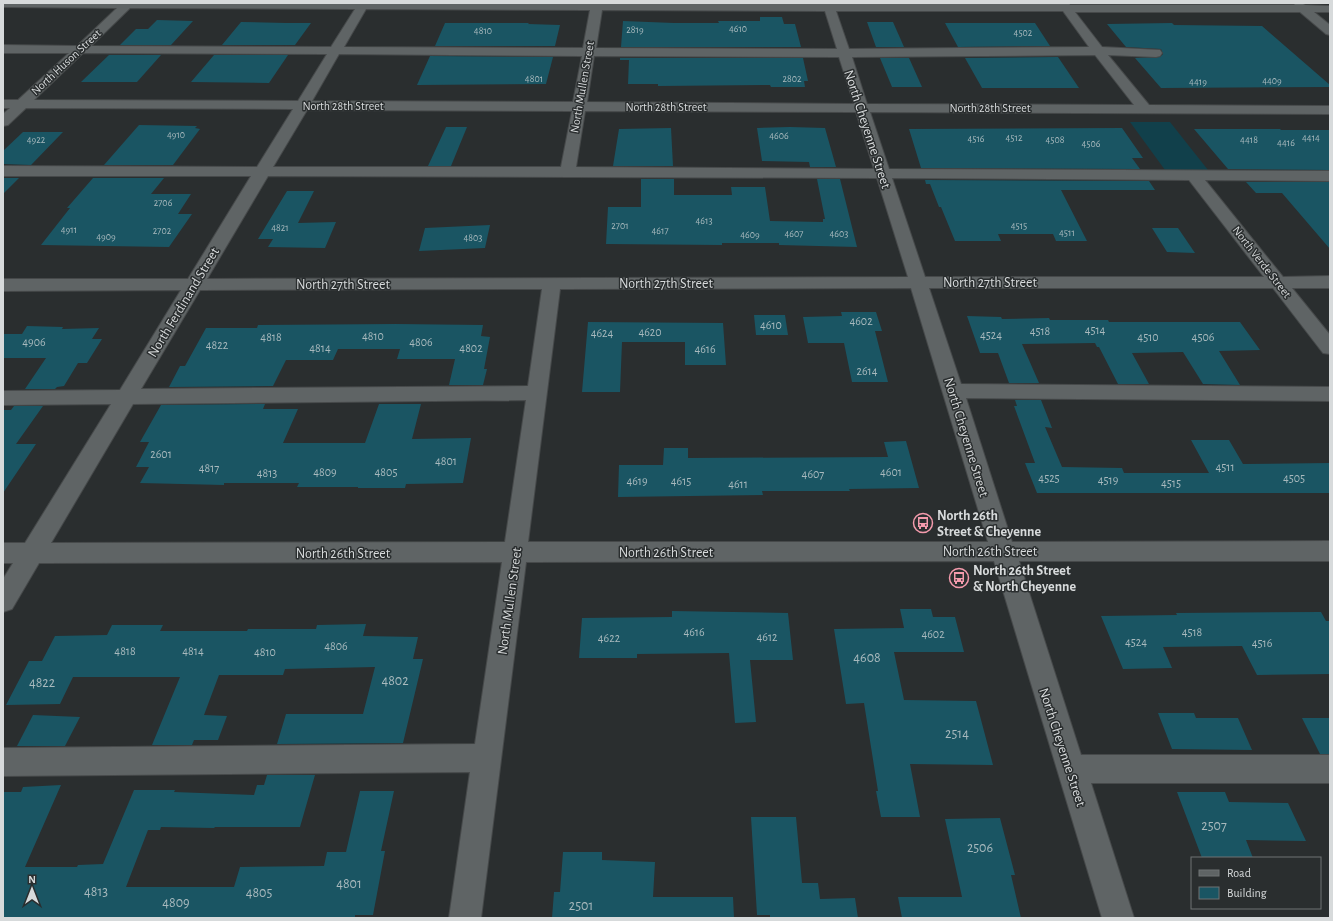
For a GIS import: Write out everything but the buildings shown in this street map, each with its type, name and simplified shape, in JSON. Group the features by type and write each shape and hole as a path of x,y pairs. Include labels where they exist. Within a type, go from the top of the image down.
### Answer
{"street":[{"path":"3,4 1298,6 1330,9"},
{"name":"North Huson Street","path":"3,122 128,4"},
{"name":"North Ferdinand Street","path":"3,601 363,4"},
{"name":"North Mullen Street","path":"568,172 597,5"},
{"name":"North Cheyenne Street","path":"829,5 1118,918"},
{"path":"1065,6 1099,52 1144,108"},
{"path":"1298,6 1330,31"},
{"path":"3,49 1156,53"},
{"name":"North 28th Street","path":"3,104 1330,110"},
{"path":"3,171 1330,176"},
{"name":"North Verde Street","path":"1194,176 1330,348"},
{"name":"North 27th Street","path":"3,285 1330,282"},
{"name":"North Mullen Street","path":"465,918 552,283"},
{"path":"952,391 1330,394"},
{"path":"3,398 537,393"},
{"name":"North 26th Street","path":"3,553 1330,551"},
{"path":"3,762 488,758"},
{"path":"1071,770 1330,769"}],"shaded area":[{"path":"1130,122 1170,122 1208,170 1165,170"}],"place":[{"name":"North 26th Street & Cheyenne","path":"923,523"},
{"name":"North 26th Street & North Cheyenne","path":"959,578"}]}
